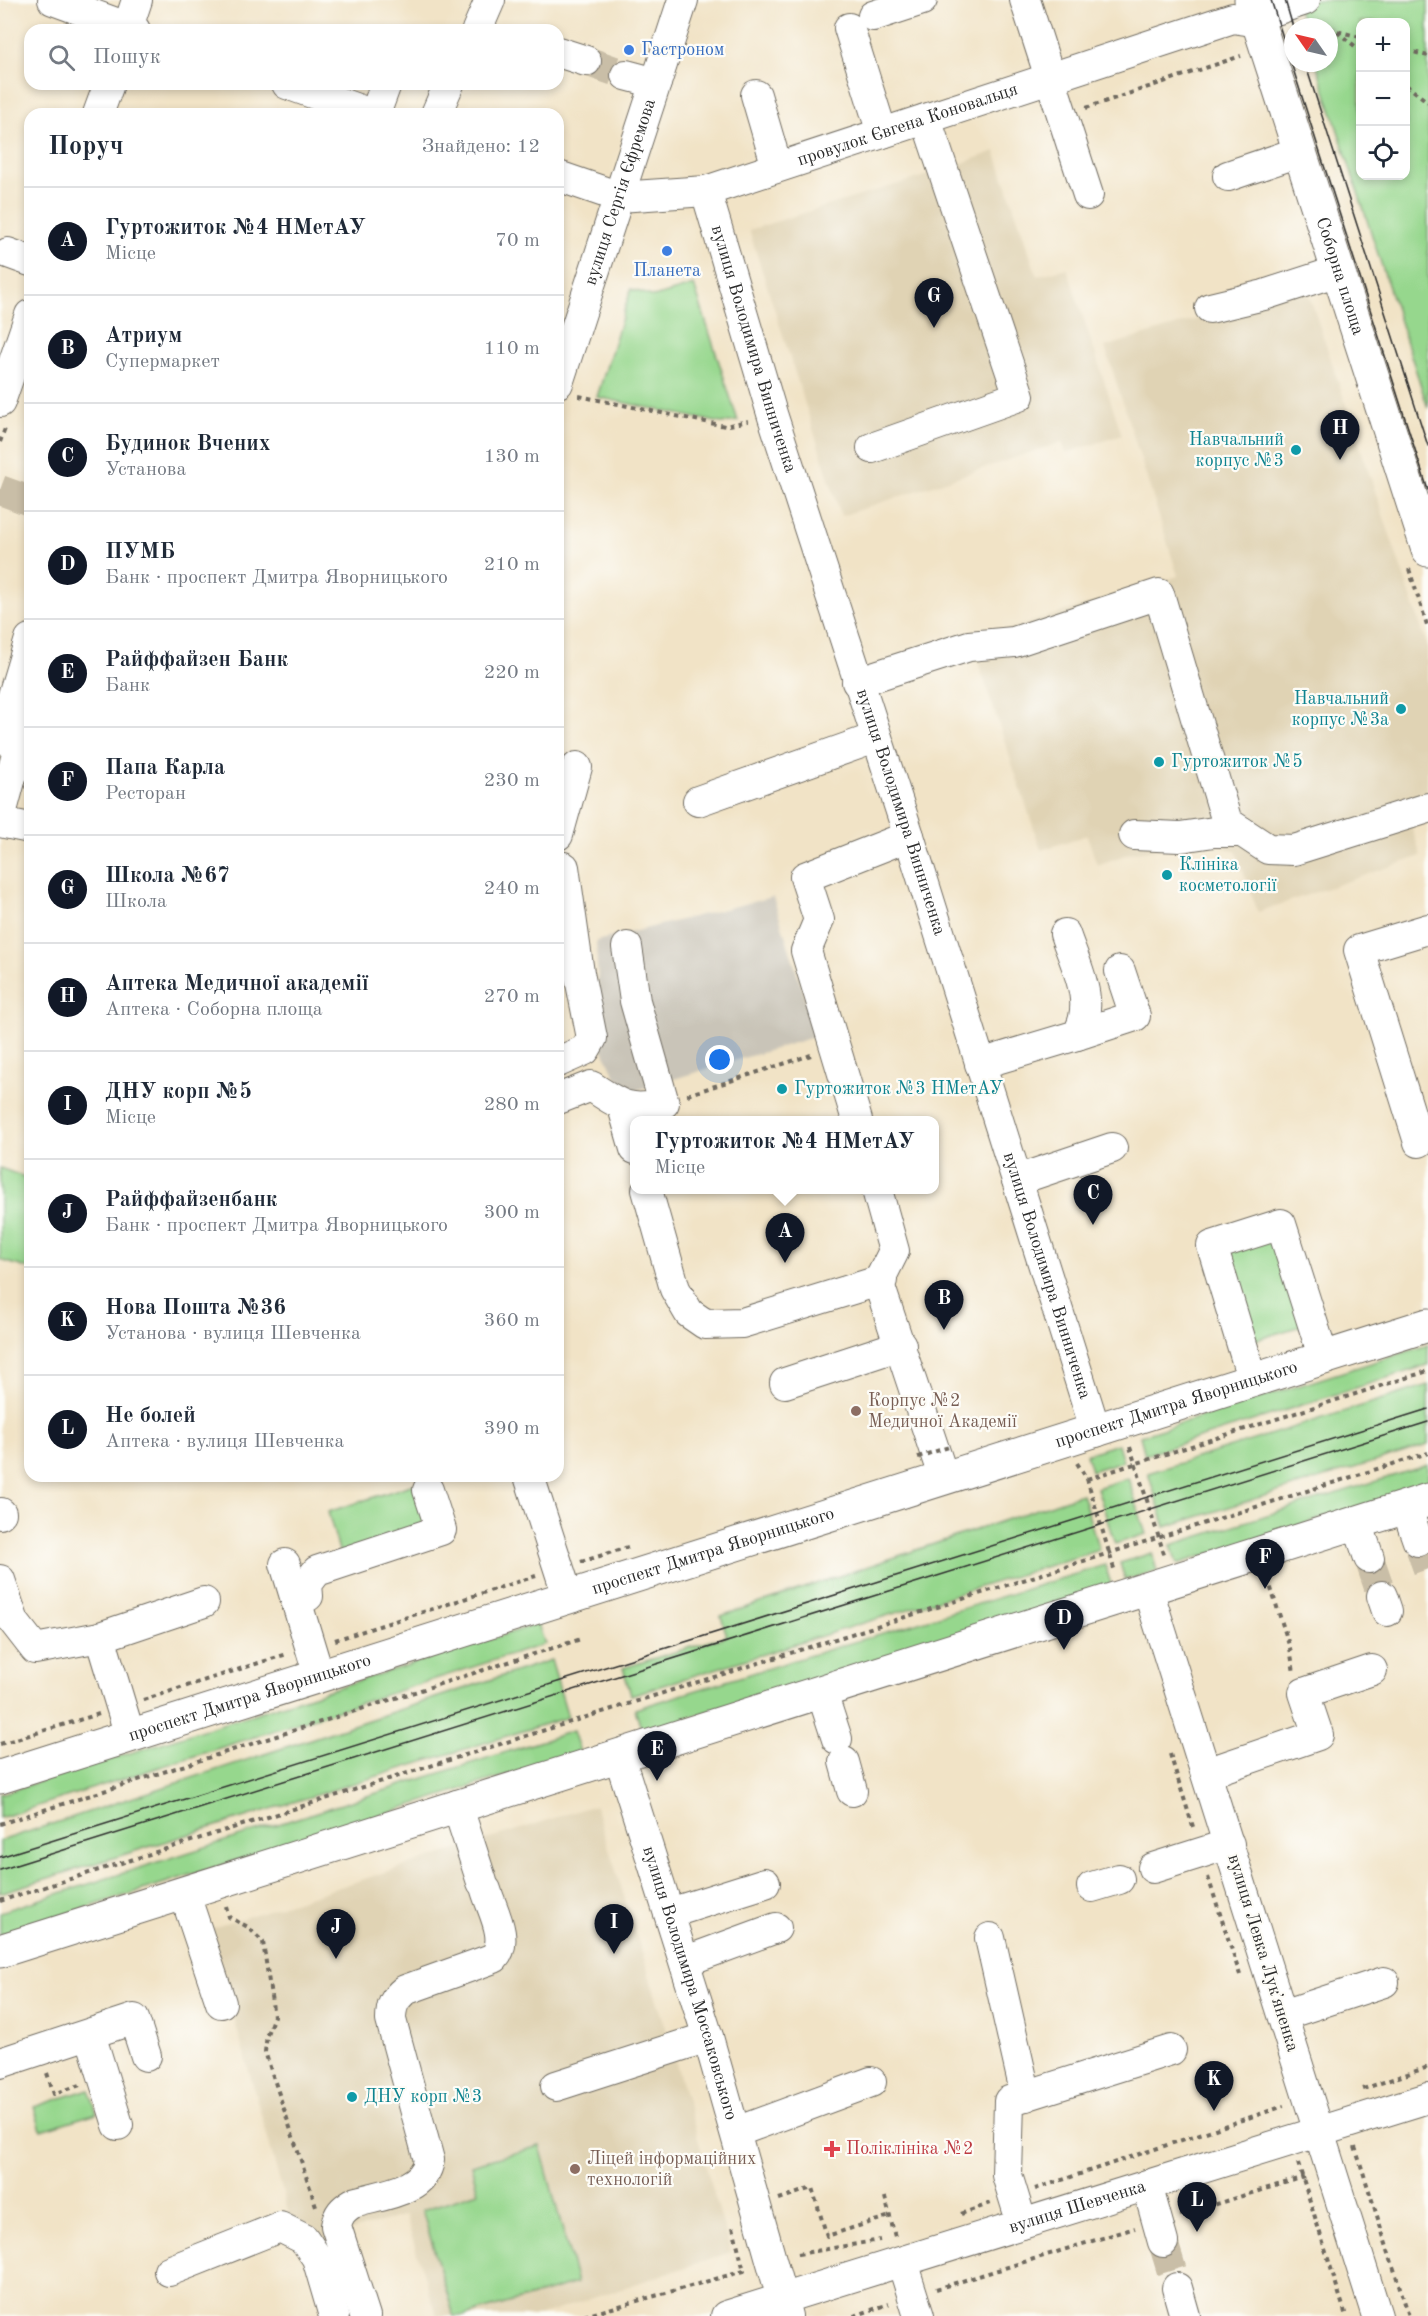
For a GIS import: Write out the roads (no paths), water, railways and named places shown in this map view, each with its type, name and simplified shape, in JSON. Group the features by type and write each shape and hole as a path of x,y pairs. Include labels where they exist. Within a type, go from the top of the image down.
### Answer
{"main road":[{"name":"Соборна площа","path":"1253,8 1428,550"},
{"name":"проспект Дмитра Яворницького","path":"0,1777 125,1721 321,1655 563,1583 944,1479 1428,1325"},
{"path":"0,1951 1417,1503"}],"street":[{"path":"53,0 132,22"},
{"path":"480,24 490,0"},
{"name":"вулиця Сергія Єфремова","path":"564,388 620,197 683,0"},
{"path":"882,133 861,22 922,0"},
{"path":"1025,0 1088,195"},
{"name":"провулок Євгена Коновальця","path":"564,178 620,197 706,191 1233,18 1246,20 1253,8 1305,0"},
{"path":"564,54 586,61"},
{"path":"626,75 656,84"},
{"path":"100,108 106,90"},
{"path":"304,90 356,108"},
{"path":"376,108 383,90"},
{"path":"439,108 446,90"},
{"path":"756,96 777,166"},
{"path":"872,448 1019,396 926,119"},
{"path":"1228,176 1299,152"},
{"name":"вулиця Володимира Винниченка","path":"706,191 773,417 875,738 909,836 1096,1431"},
{"path":"1210,309 1264,295 1338,271"},
{"path":"0,402 17,330"},
{"path":"857,682 969,646 1014,642 1159,594 1227,822 1268,849 1294,850 1428,808"},
{"path":"24,672 0,820 24,826"},
{"path":"698,801 875,738"},
{"path":"564,813 577,766"},
{"path":"1134,835 1180,837 1214,832 1242,832"},
{"path":"856,1116 806,951 819,920 805,877 909,836"},
{"path":"564,867 579,973 592,1038 585,1050 564,1059"},
{"path":"1419,1142 1359,950 1428,929"},
{"path":"1065,934 1087,1000 1086,1020 1077,1035"},
{"path":"564,1096 591,1086 623,1107 650,1108 664,1103 635,1001 627,947"},
{"path":"980,1064 1135,1016 1120,971"},
{"path":"623,1107 630,1132"},
{"path":"1017,1180 1112,1148"},
{"path":"648,1194 675,1289 689,1313 705,1324 742,1323 882,1280"},
{"path":"878,1194 894,1251 880,1287 944,1479"},
{"path":"1253,1381 1212,1246 1281,1224 1324,1359"},
{"path":"785,1383 901,1345"},
{"path":"531,1482 563,1583"},
{"path":"308,1596 307,1584 317,1571 441,1530 428,1491"},
{"path":"1417,1503 1418,1542"},
{"path":"1357,1522 1369,1558"},
{"path":"285,1564 321,1655"},
{"path":"0,1580 14,1622 35,1649 100,1637 204,1602"},
{"name":"вулиця Левка Лукʼяненка","path":"1160,1586 1207,1773 1308,2097 1333,2127 1331,2169 1377,2316"},
{"path":"100,1637 125,1721"},
{"path":"1207,1773 1318,1735 1304,1693 1372,1670"},
{"path":"822,1693 852,1791"},
{"name":"вулиця Володимира Моссаковського","path":"619,1756 686,1961 784,2307"},
{"path":"364,2316 336,2226 338,2217 344,2208 353,2203 414,2184 428,2170 429,2160 391,2020 391,2007 396,1997 405,1990 494,1958 499,1952 501,1935 457,1805"},
{"path":"1153,1868 1229,1844"},
{"path":"670,1913 765,1882"},
{"path":"184,1892 221,2003"},
{"path":"686,1961 776,1928"},
{"path":"990,1938 1026,2096"},
{"path":"1283,2016 1384,1982"},
{"path":"0,2063 135,2019 146,2056"},
{"path":"90,2034 118,2125"},
{"path":"556,2086 708,2037"},
{"path":"1022,2224 1007,2175 1009,2101 1171,2050"},
{"path":"736,2132 871,2082"},
{"name":"вулиця Шевченка","path":"726,2316 784,2307 901,2244 1022,2224 1428,2098"},
{"path":"1147,2185 1160,2232"},
{"path":"169,2271 280,2227 304,2238 317,2258 334,2316"},
{"path":"901,2244 916,2306"}],"tunnel":[{"path":"586,61 626,75"},
{"path":"0,490 24,499"},
{"path":"1418,1541 1428,1569"},
{"path":"1369,1558 1382,1596"},
{"path":"1163,2242 1177,2288"}],"tram line":[{"path":"1271,0 1428,490"},
{"path":"1285,0 1290,18"},
{"path":"1308,72 1428,446"},
{"path":"0,1857 1428,1409"},
{"path":"0,1870 1428,1422"}],"place":[{"name":"Гастроном","path":"629,50"},
{"name":"Планета","path":"667,251"},
{"name":"Школа №67","path":"934,328"},
{"name":"Навчальний корпус №3","path":"1296,450"},
{"name":"Аптека Медичної академії","path":"1340,460"},
{"name":"Навчальний корпус №3а","path":"1401,709"},
{"name":"Гуртожиток №5","path":"1159,762"},
{"name":"Клініка косметології","path":"1167,875"},
{"name":"Гуртожиток №3 НМетАУ","path":"782,1089"},
{"name":"Будинок Вчених","path":"1093,1225"},
{"name":"Гуртожиток №4 НМетАУ","path":"785,1263"},
{"name":"Атриум","path":"944,1330"},
{"name":"Корпус №2 Медичної Академії","path":"856,1411"},
{"name":"Папа Карла","path":"1265,1589"},
{"name":"ПУМБ","path":"1064,1650"},
{"name":"Райффайзен Банк","path":"657,1781"},
{"name":"ДНУ корп №5","path":"614,1954"},
{"name":"Райффайзенбанк","path":"336,1959"},
{"name":"ДНУ корп №3","path":"352,2097"},
{"name":"Нова Пошта №36","path":"1214,2111"},
{"name":"Поліклініка №2","path":"832,2149"},
{"name":"Ліцей інформаційних технологій","path":"575,2169"},
{"name":"Не болей","path":"1197,2232"}]}
